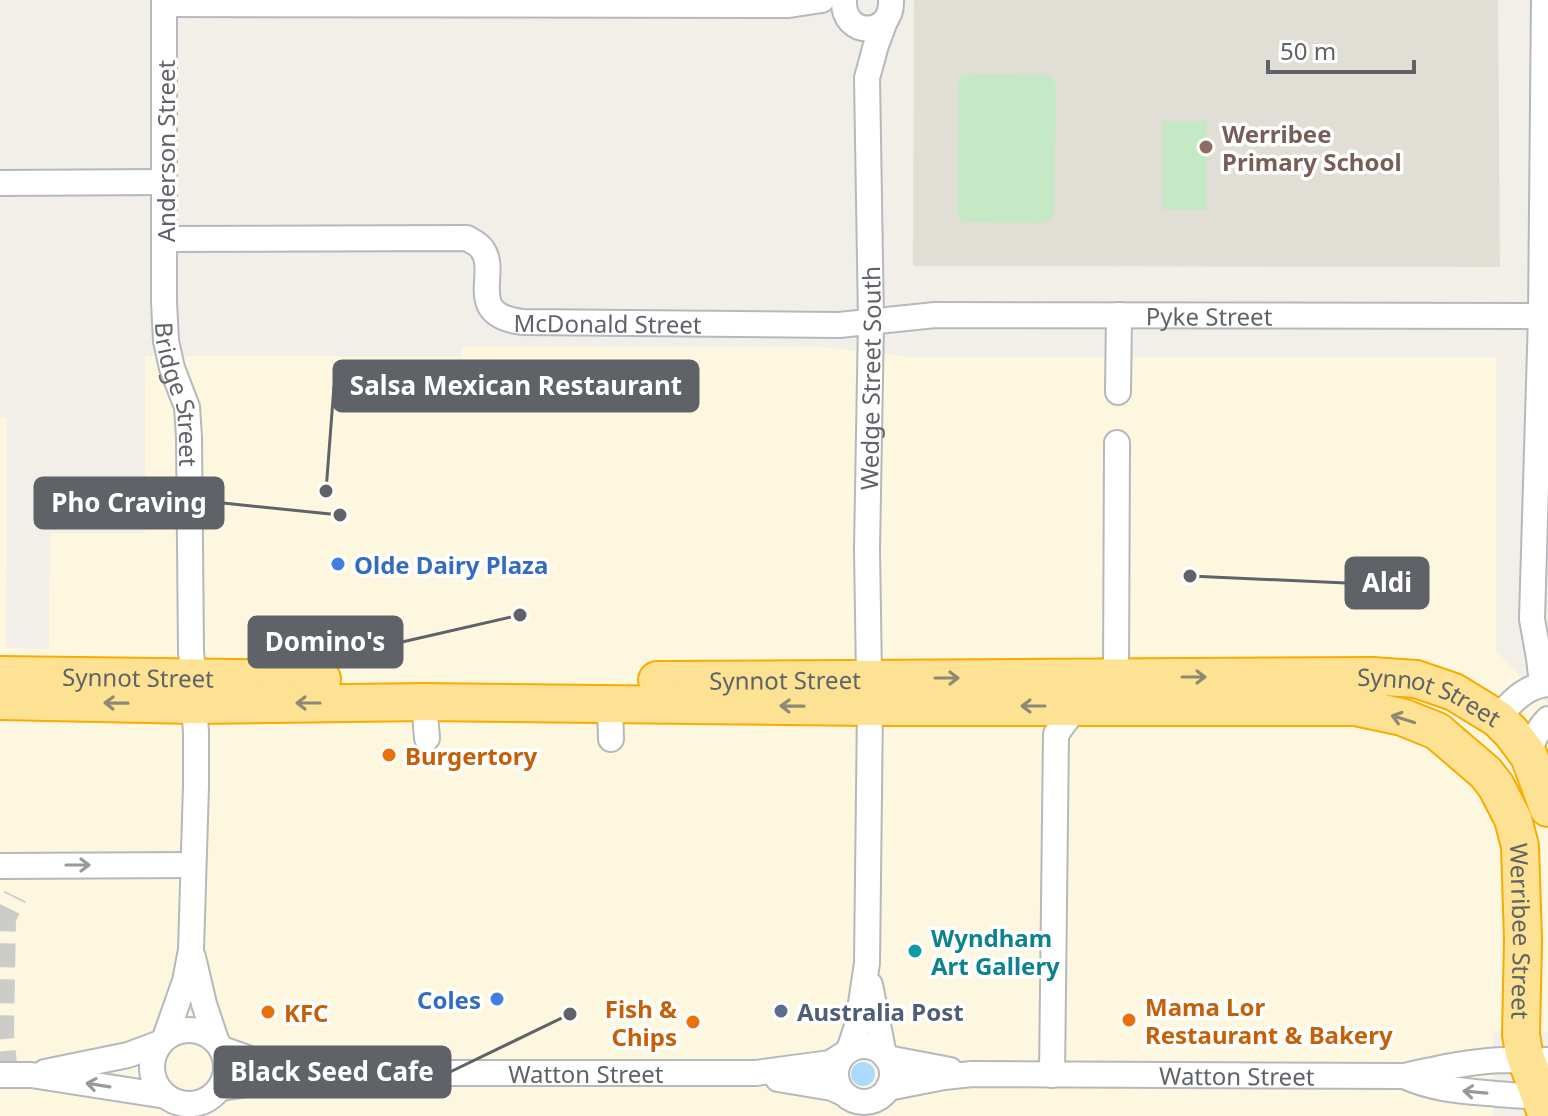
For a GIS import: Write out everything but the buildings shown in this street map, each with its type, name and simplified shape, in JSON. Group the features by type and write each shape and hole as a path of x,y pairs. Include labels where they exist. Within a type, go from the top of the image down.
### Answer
{"highway":[{"name":"Synnot Street","path":"0,675 194,691"},
{"name":"Synnot Street","path":"0,701 194,691 424,691 610,708 870,692 1119,692 1372,676 1413,679 1454,692 1498,719"},
{"name":"Synnot Street","path":"870,692 1077,706 1119,692 1355,707 1402,717 1437,731 1469,758"},
{"path":"1496,786 1492,746 1498,719 1529,756 1548,808"},
{"name":"Werribee Street","path":"1469,758 1496,786 1513,819 1520,846 1523,940 1521,1035 1538,1061 1545,1102"}],"street":[{"path":"789,5 822,0"},
{"path":"1544,0 1544,316 1532,619 1545,684"},
{"path":"164,2 789,5 848,14 871,29 888,11"},
{"name":"Anderson Street","path":"164,2 164,302"},
{"name":"Wedge Street South","path":"867,78 888,11"},
{"name":"Wedge Street South","path":"846,1053 858,1023 867,963 870,692 867,549 871,321 867,78 848,14"},
{"path":"0,183 164,182"},
{"name":"McDonald Street","path":"165,239 467,238 483,250 487,260 486,297 490,306 512,321 839,325 871,321"},
{"name":"Bridge Street","path":"162,1040 185,981 191,950 196,745 191,652 187,407 172,368 166,341 164,302"},
{"name":"Pyke Street","path":"871,321 935,315 1544,316"},
{"path":"1118,392 1119,315"},
{"path":"1117,443 1119,692"},
{"name":"Synnot Street","path":"1498,719 1519,695 1545,684"},
{"path":"424,691 427,738"},
{"path":"1052,1075 1056,734 1077,706"},
{"path":"1529,756 1533,741 1548,719"},
{"path":"0,866 193,865"},
{"name":"Bridge Street","path":"191,950 204,1004 219,1044"},
{"name":"Wedge Street South","path":"867,963 886,1057"},
{"path":"0,1075 31,1075 171,1104 193,1104 215,1100 227,1069 219,1044 196,1030 185,1029 128,1055 31,1075"},
{"path":"162,1040 154,1053 153,1076 171,1104"},
{"name":"Watton Street","path":"219,1044 276,1065 319,1073 756,1073 830,1063 846,1053"},
{"path":"863,1046 878,1050 886,1057 892,1073 883,1094 870,1101 855,1101 843,1093 836,1070 846,1053 863,1046"},
{"name":"Watton Street","path":"886,1057 972,1074"},
{"name":"Watton Street","path":"888,1088 972,1074 1404,1076 1445,1066 1504,1060 1538,1061"},
{"name":"Watton Street","path":"215,1100 319,1073"},
{"name":"Watton Street","path":"756,1073 832,1088 843,1093"},
{"name":"Watton Street","path":"1404,1076 1441,1089 1545,1102"}],"shaded area":[{"name":"Werribee Primary School","path":"914,0 1498,0 1500,267 913,266"},
{"path":"461,347 821,347 910,357 1496,358 1496,651 1548,704 1548,1032 1493,1031 1493,1116 0,1116 0,418 7,418 6,648 49,649 50,533 145,533 145,356 461,356"}],"green space":[{"path":"963,75 1047,75 1056,86 1054,210 1052,217 1044,223 968,222 957,216 959,81"},
{"path":"1162,121 1207,121 1207,210 1163,210"}],"water":[{"path":"863,1062 872,1065 875,1074 872,1083 863,1086 854,1083 851,1074 854,1065"}],"tunnel":[{"path":"6,1075 2,1034 4,918 15,896"}],"place":[{"name":"Werribee Primary School","path":"1206,147"},
{"name":"Salsa Mexican Restaurant","path":"326,491"},
{"name":"Pho Craving","path":"340,515"},
{"name":"Olde Dairy Plaza","path":"338,564"},
{"name":"Aldi","path":"1190,576"},
{"name":"Domino's","path":"520,615"},
{"name":"Burgertory","path":"389,755"},
{"name":"Wyndham Art Gallery","path":"915,951"},
{"name":"Coles","path":"497,999"},
{"name":"Australia Post","path":"781,1011"},
{"name":"KFC","path":"268,1012"},
{"name":"Black Seed Cafe","path":"570,1014"},
{"name":"Mama Lor Restaurant & Bakery","path":"1129,1020"},
{"name":"Fish & Chips","path":"693,1022"}]}
